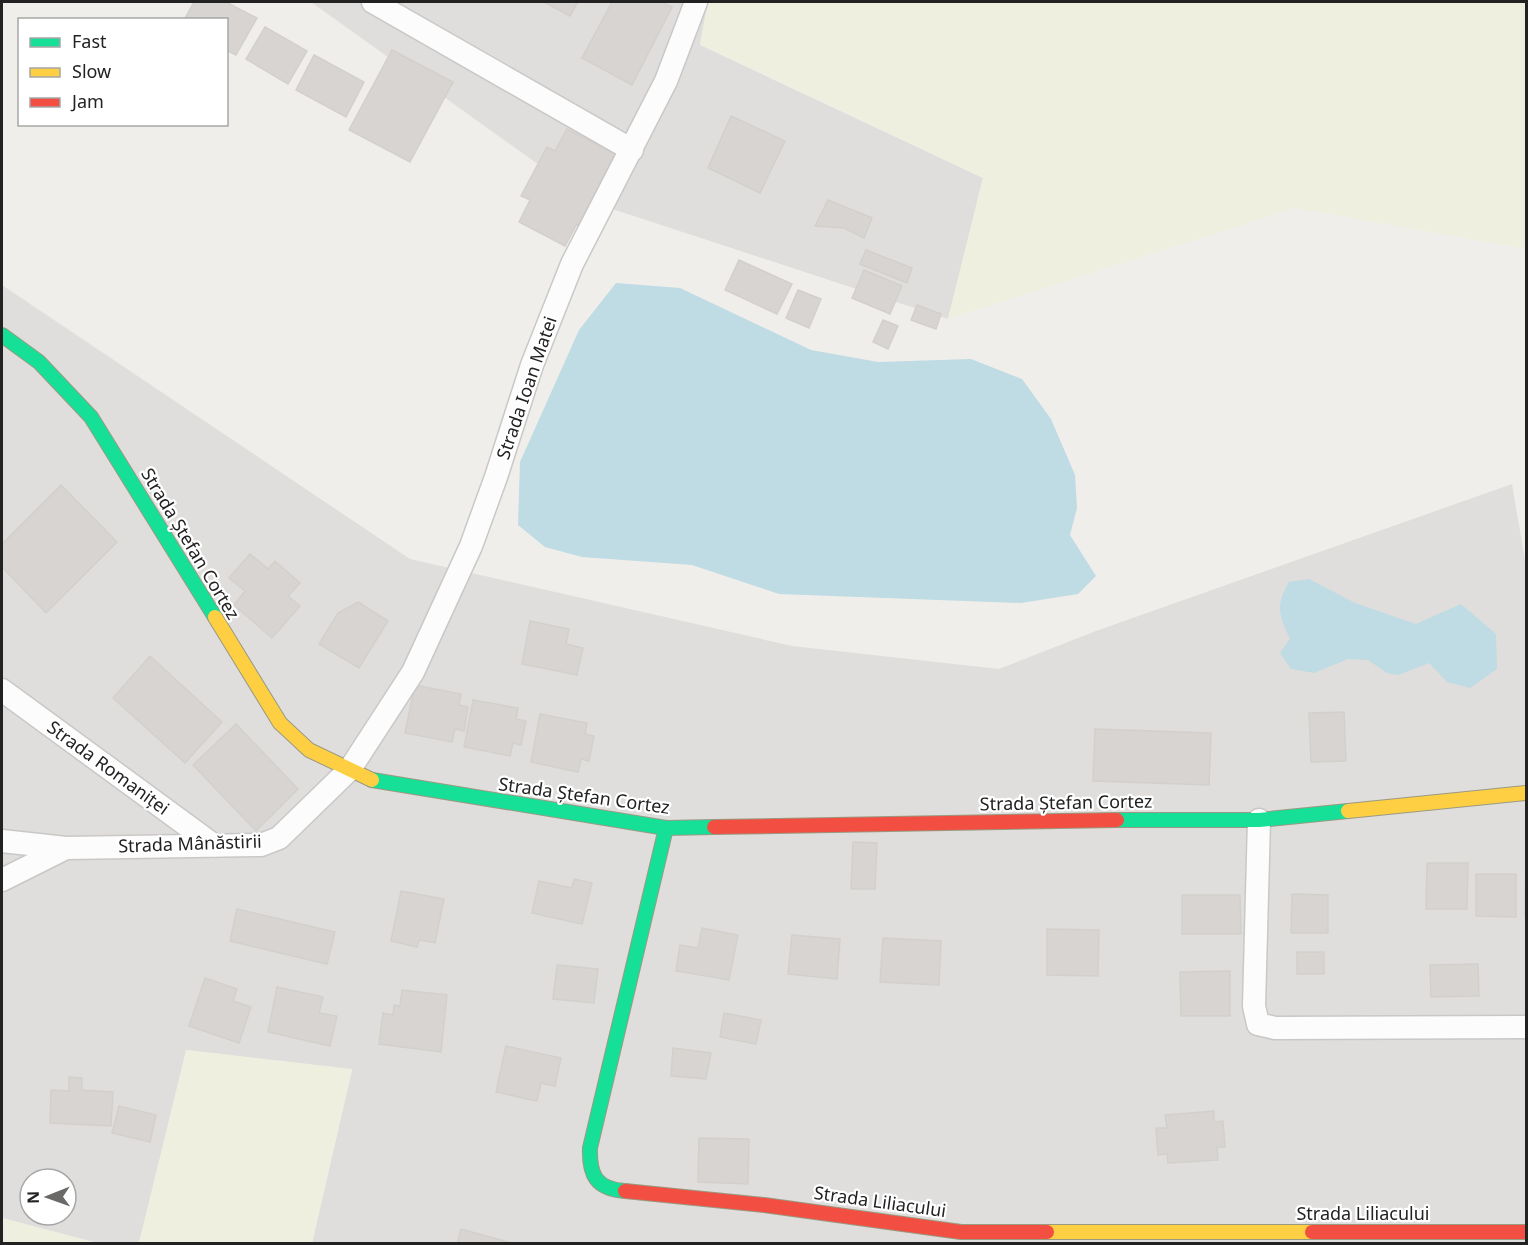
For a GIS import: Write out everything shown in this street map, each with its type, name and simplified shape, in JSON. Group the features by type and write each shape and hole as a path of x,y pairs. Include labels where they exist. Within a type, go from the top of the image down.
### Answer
{"street":[{"path":"373,2 632,150"},
{"name":"Strada Ioan Matei","path":"350,769 413,672 466,556 496,477 532,365 572,264 666,81 696,2"},
{"name":"Strada Ștefan Cortez","path":"2,335 39,362 91,417 205,605 280,723 309,750 368,779 666,828 1075,820 1259,820 1527,793"},
{"name":"Strada Romaniței","path":"2,690 215,846"},
{"name":"Strada Mânăstirii","path":"2,841 66,848 261,845 279,838 350,769"},
{"path":"1259,820 1254,1006 1257,1024 1275,1028 1527,1027"},
{"name":"Strada Liliacului","path":"666,828 590,1149 590,1168 594,1179 611,1190 764,1205 961,1232 1527,1232"},
{"path":"2,880 66,848"}],"shaded area":[{"path":"311,2 708,2 700,45 983,178 948,319 591,202"},
{"path":"2,285 410,559 792,646 999,669 1096,631 1512,484 1526,566 1526,1243 312,1243 352,1070 187,1050 139,1243 97,1243 36,1227 78,1227 78,1167 18,1167 18,1222 2,1218"}],"green space":[{"path":"708,2 1526,2 1526,249 1295,208 948,319 983,178 700,44"},
{"path":"186,1050 352,1069 312,1243 139,1243"},
{"path":"2,1218 18,1222 18,1227 36,1227 97,1243 2,1243"}],"water":[{"path":"616,283 680,288 811,350 878,362 971,359 1022,379 1051,419 1075,475 1077,508 1070,535 1096,576 1078,594 1021,603 779,594 692,565 582,557 545,547 518,525 520,462 579,330"},
{"path":"1309,579 1355,603 1416,624 1461,604 1496,634 1497,669 1470,688 1447,682 1429,663 1398,675 1387,673 1368,660 1348,659 1314,673 1291,669 1280,653 1290,639 1281,617 1280,604 1289,582"}],"building":[{"path":"194,2 226,2 257,18 236,55 228,51 228,18 185,18"},
{"path":"544,2 578,2 570,16"},
{"path":"612,2 662,2 672,7 632,85 582,58"},
{"path":"265,27 307,51 288,84 246,59"},
{"path":"392,50 453,82 410,162 349,130"},
{"path":"314,55 364,82 346,117 296,90"},
{"path":"731,116 785,141 760,193 708,168"},
{"path":"567,129 615,154 600,183 608,187 585,228 577,224 565,246 519,222 530,200 521,196 547,147 555,151"},
{"path":"828,200 872,218 864,238 844,228 815,226"},
{"path":"866,250 912,268 907,283 860,264"},
{"path":"739,260 792,284 777,314 725,290"},
{"path":"864,270 902,286 890,314 852,298"},
{"path":"798,290 821,299 809,328 786,318"},
{"path":"917,305 941,314 936,329 911,320"},
{"path":"883,320 898,326 888,349 873,342"},
{"path":"61,485 117,542 46,613 2,567 2,544"},
{"path":"250,554 268,569 275,561 300,583 288,596 300,606 272,638 234,605 245,591 229,578"},
{"path":"358,602 388,621 359,668 319,644 338,613"},
{"path":"530,621 569,629 566,644 583,648 577,675 522,664"},
{"path":"150,656 222,722 185,763 113,698"},
{"path":"415,685 461,694 459,705 468,707 464,731 455,729 452,742 405,733"},
{"path":"473,700 518,708 516,719 526,721 521,745 513,743 510,756 464,747"},
{"path":"1344,712 1346,761 1311,762 1309,713"},
{"path":"540,714 587,723 585,734 594,736 589,761 581,759 578,772 531,762"},
{"path":"236,724 298,789 256,831 193,765"},
{"path":"1095,729 1211,733 1209,785 1093,781"},
{"path":"853,842 877,843 875,889 851,889"},
{"path":"1526,848 1526,916 1525,916"},
{"path":"1427,863 1468,863 1467,909 1426,909"},
{"path":"1476,874 1516,874 1516,917 1476,916"},
{"path":"574,879 592,883 582,924 532,913 539,881 572,888"},
{"path":"401,891 444,899 435,943 419,940 417,947 391,941"},
{"path":"1292,894 1328,895 1328,933 1291,933"},
{"path":"1182,895 1240,895 1241,934 1182,934"},
{"path":"237,909 335,932 327,964 230,941"},
{"path":"702,928 738,935 729,980 676,971 680,945 698,948"},
{"path":"1047,929 1099,930 1098,976 1047,975"},
{"path":"792,935 840,939 837,979 788,974"},
{"path":"883,938 941,941 939,985 880,982"},
{"path":"1297,952 1324,952 1324,974 1297,974"},
{"path":"1478,964 1479,996 1431,997 1430,965"},
{"path":"557,965 598,969 594,1003 553,999"},
{"path":"1230,971 1230,1016 1181,1016 1180,972"},
{"path":"205,978 237,989 233,1001 251,1007 239,1043 189,1026"},
{"path":"277,987 323,997 319,1013 337,1016 330,1046 268,1032"},
{"path":"402,990 447,995 441,1052 379,1044 383,1013 393,1015 394,1005 400,1006"},
{"path":"724,1013 761,1020 756,1044 720,1037"},
{"path":"506,1046 561,1058 555,1086 541,1083 537,1101 496,1092"},
{"path":"673,1048 711,1053 706,1079 671,1076"},
{"path":"69,1077 82,1078 82,1090 113,1092 111,1126 50,1123 51,1090 69,1091"},
{"path":"119,1106 156,1115 150,1142 112,1133"},
{"path":"1214,1111 1214,1122 1223,1121 1225,1147 1217,1147 1218,1160 1168,1163 1167,1154 1158,1155 1156,1128 1167,1128 1165,1115"},
{"path":"699,1138 749,1139 748,1184 698,1182"},
{"path":"461,1229 515,1244 457,1244"}],"traffic: fast":[{"path":"2,335 39,362 91,417 215,617"},
{"path":"372,780 666,828 714,827"},
{"path":"1117,820 1259,820 1348,811"},
{"path":"625,1191 607,1187 596,1179 591,1166 590,1148 666,828"}],"traffic: slow":[{"path":"215,617 280,723 309,750 372,780"},
{"path":"1348,811 1526,793"},
{"path":"1047,1232 1312,1232"}],"traffic: jam":[{"path":"714,827 1117,820"},
{"path":"625,1191 764,1205 961,1232 1047,1232"},
{"path":"1312,1232 1526,1232"}]}
